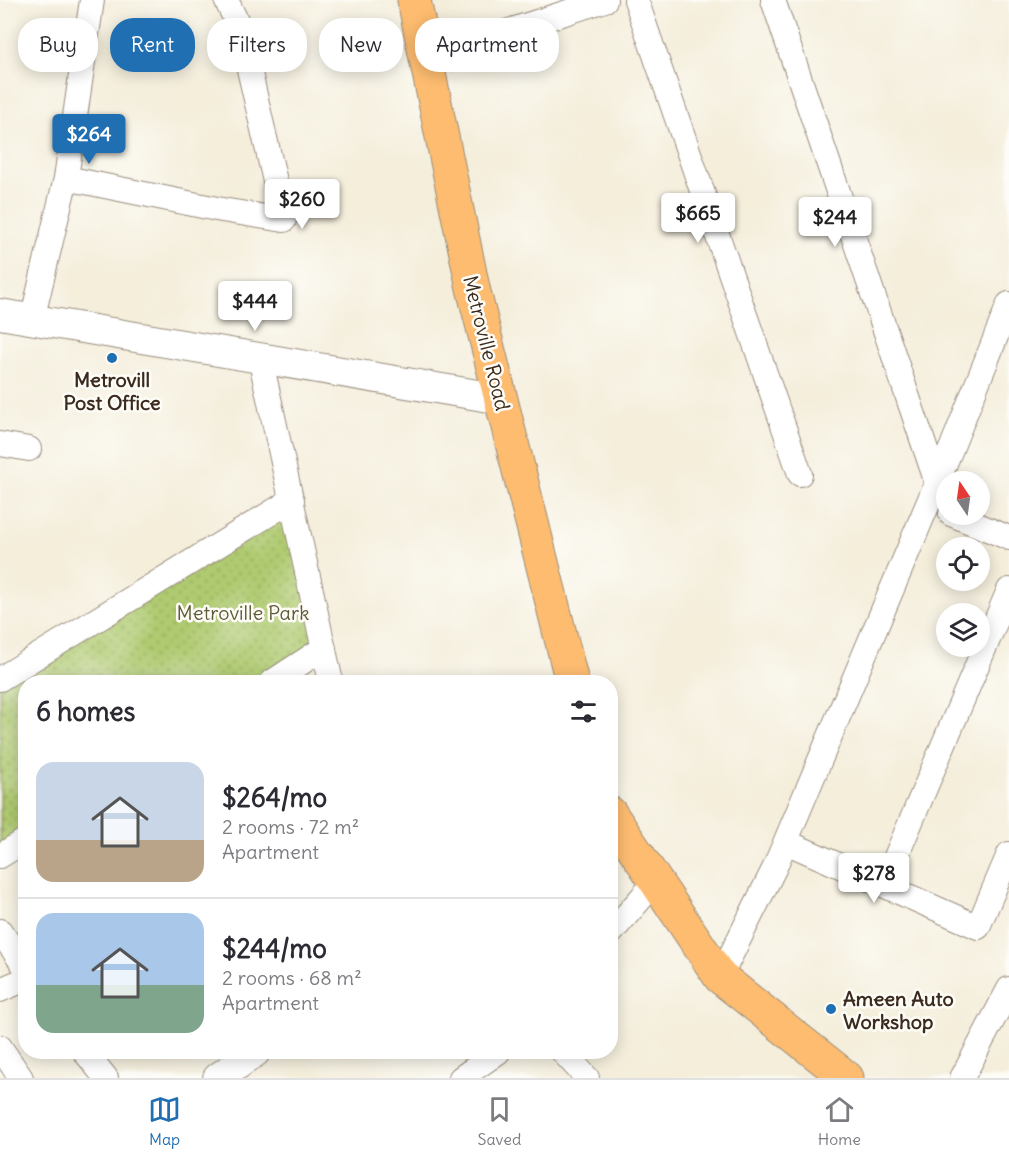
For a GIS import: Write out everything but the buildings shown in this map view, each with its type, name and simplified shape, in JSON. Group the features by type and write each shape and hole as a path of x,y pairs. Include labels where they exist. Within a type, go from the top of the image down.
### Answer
{"main road":[{"name":"Metroville Road","path":"414,0 418,18"},
{"name":"Metroville Road","path":"429,72 473,288 570,675"},
{"path":"618,825 720,977 847,1078"}],"street":[{"path":"32,320 66,178 92,0"},
{"path":"66,178 222,210 284,220 239,26 226,0"},
{"path":"549,18 605,0"},
{"path":"636,0 800,474"},
{"path":"773,0 936,480"},
{"path":"942,471 1009,304"},
{"path":"0,314 501,399"},
{"path":"260,357 330,675"},
{"path":"0,444 29,449"},
{"path":"0,679 292,500"},
{"path":"720,977 774,870 936,524"},
{"path":"977,525 1009,538"},
{"path":"884,885 1009,591"},
{"path":"283,675 324,648"},
{"path":"786,842 978,927 1009,854"},
{"path":"0,856 18,845"},
{"path":"618,925 656,881"},
{"path":"0,931 18,957"},
{"path":"0,990 18,982"},
{"path":"963,1078 1009,989"},
{"path":"91,1059 106,1078"},
{"path":"218,1078 245,1059"},
{"path":"461,1078 488,1059"},
{"path":"569,1059 587,1078"}],"green space":[{"name":"Metroville Park","path":"292,500 324,648 283,675 18,675 18,844 0,856 0,679"}],"place":[{"name":"Metrovill Post Office","path":"112,358"},
{"name":"Ameen Auto Workshop","path":"831,1009"}]}
